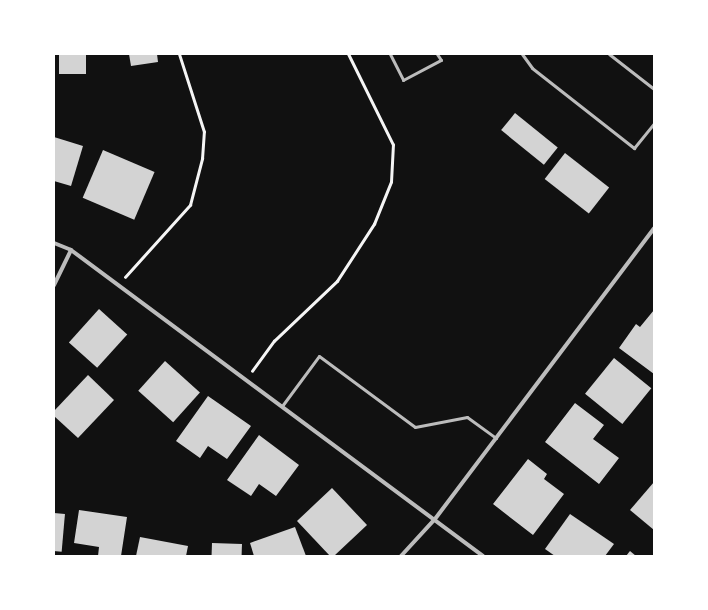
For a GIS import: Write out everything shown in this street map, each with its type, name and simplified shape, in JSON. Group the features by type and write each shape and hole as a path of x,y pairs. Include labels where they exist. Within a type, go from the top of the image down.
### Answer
{"street":[{"path":"401,556 435,519 654,228"},
{"path":"54,243 71,250 483,556"},
{"path":"54,285 71,250"}],"lane":[{"path":"390,54 403,80 441,60 437,54"},
{"path":"522,54 532,68 634,148 654,123"},
{"path":"608,54 654,89"},
{"path":"282,406 319,356 414,427 468,417 496,438"}],"path":[{"path":"118,285 190,205 202,159 204,132 179,54"},
{"path":"246,380 274,341 337,281 374,224 391,182 393,145 348,54"}],"building":[{"path":"59,54 86,54 86,74 59,74"},
{"path":"129,54 157,54 158,62 131,66"},
{"path":"515,113 558,148 544,165 501,130"},
{"path":"54,137 83,146 71,186 54,181"},
{"path":"103,150 155,172 134,220 83,198"},
{"path":"565,153 609,187 589,213 545,179"},
{"path":"99,309 127,334 97,368 69,342"},
{"path":"654,310 654,374 619,348 636,324 640,327"},
{"path":"614,358 651,388 622,424 585,394"},
{"path":"165,361 200,392 173,422 138,391"},
{"path":"88,375 114,400 78,438 54,416 54,411"},
{"path":"208,396 251,426 227,459 208,446 200,458 176,441"},
{"path":"575,403 604,425 593,439 619,458 599,484 545,442"},
{"path":"259,435 299,465 276,496 259,484 251,496 227,480"},
{"path":"528,459 547,474 544,479 564,494 533,535 493,504"},
{"path":"654,482 654,530 630,510"},
{"path":"332,488 367,525 334,556 330,556 297,521"},
{"path":"79,510 127,517 121,556 98,556 99,547 74,543"},
{"path":"54,513 65,514 62,552 54,551"},
{"path":"570,514 614,544 605,556 555,556 545,549"},
{"path":"295,527 306,556 254,556 250,543"},
{"path":"140,537 188,546 186,556 136,556"},
{"path":"212,543 242,544 242,556 212,556"},
{"path":"630,551 636,556 626,556"}]}
